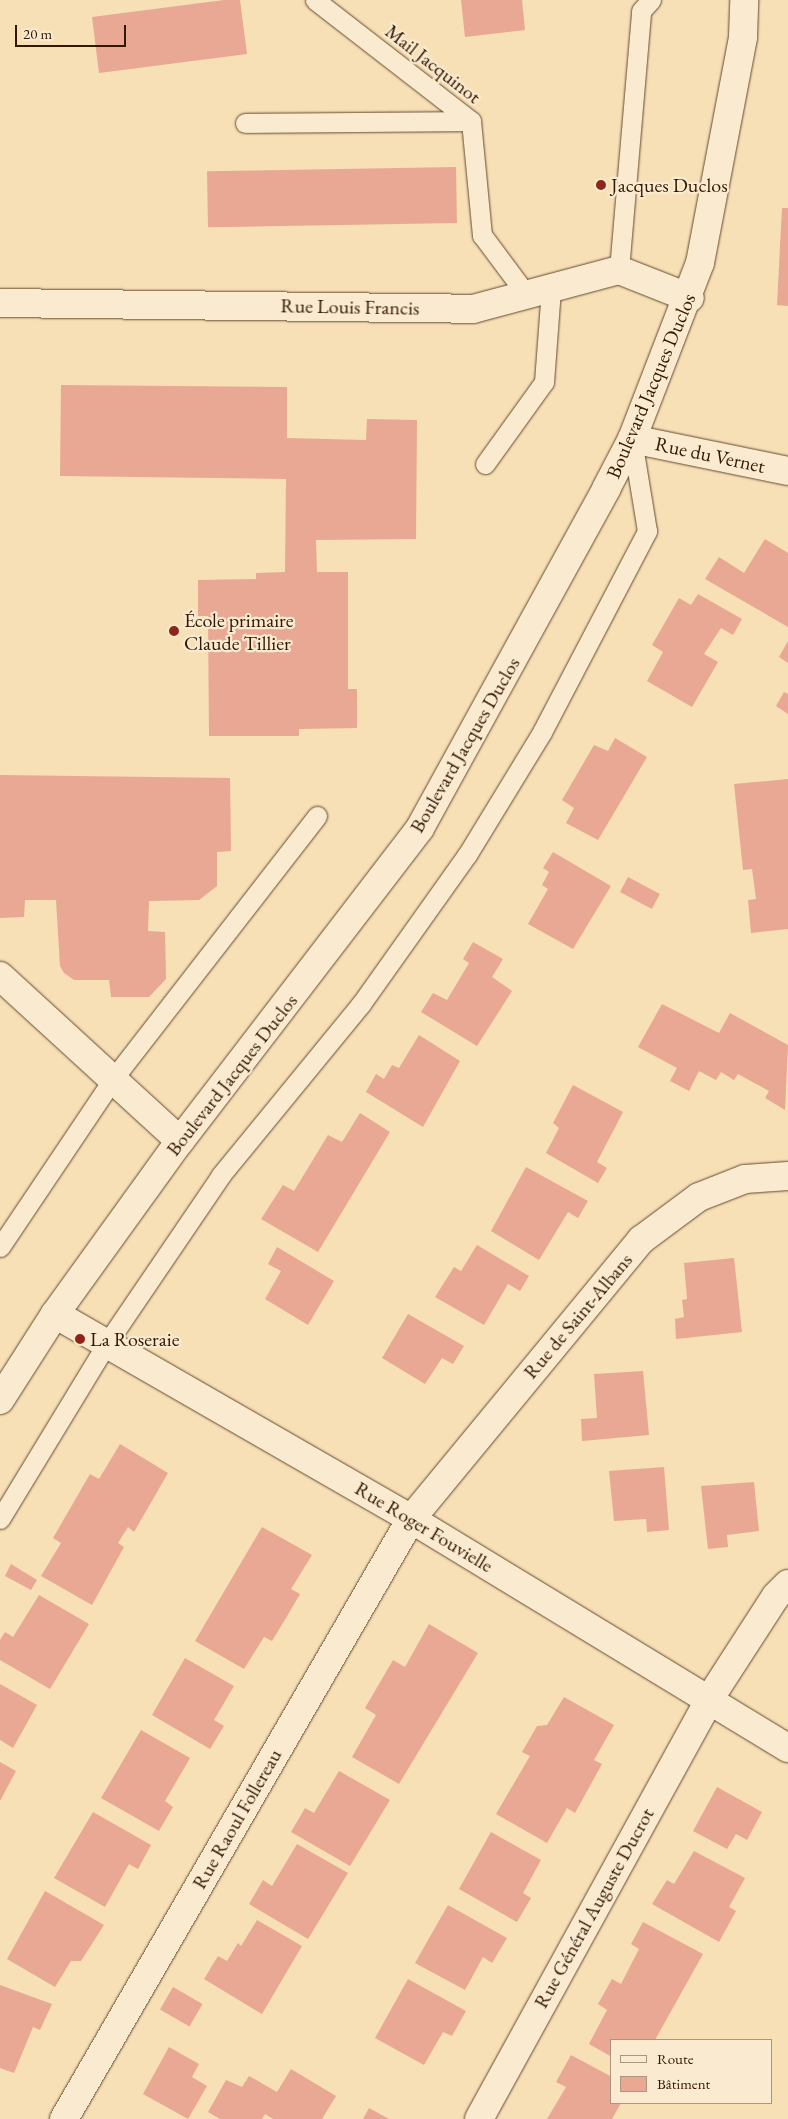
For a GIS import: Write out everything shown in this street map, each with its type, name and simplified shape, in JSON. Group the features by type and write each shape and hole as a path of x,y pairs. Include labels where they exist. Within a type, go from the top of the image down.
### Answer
{"street":[{"name":"Boulevard Jacques Duclos","path":"0,1400 55,1314 180,1141 420,828 632,439 690,298 712,210 743,37 744,0"},
{"name":"Rue Louis Francis","path":"0,303 473,309 619,270"},
{"path":"619,270 690,298"},
{"name":"Rue du Vernet","path":"632,439 788,471"},
{"path":"0,976 180,1141"},
{"name":"Rue de Saint-Albans","path":"411,1518 641,1240 699,1197 745,1179 788,1176"},
{"name":"Rue Roger Fouvielle","path":"55,1314 411,1518 710,1698 788,1748"},
{"name":"Rue Raoul Follereau","path":"64,2119 411,1518"},
{"name":"Rue Général Auguste Ducrot","path":"479,2119 710,1698 776,1596 788,1584"}],"lane":[{"name":"Mail Jacquinot","path":"315,0 471,121 482,235 538,291"},
{"path":"619,270 641,11 651,0"},
{"path":"245,123 471,121"},
{"path":"485,464 544,382 538,291"},
{"path":"0,1519 106,1344 222,1175 361,1004 467,856 542,732 647,531 632,439"},
{"path":"0,1247 113,1079 317,816"}],"building":[{"path":"224,0 240,0 247,54 99,73 92,17"},
{"path":"461,0 522,0 525,30 465,37"},
{"path":"456,167 457,223 208,227 207,171"},
{"path":"782,208 788,208 788,306 777,305"},
{"path":"61,385 287,387 287,438 366,440 367,419 417,420 416,539 316,540 317,572 348,572 348,689 357,689 357,728 299,729 299,736 209,736 208,616 198,616 198,580 256,579 256,573 285,572 286,479 60,476"},
{"path":"765,539 788,553 788,627 705,579 719,557 744,573"},
{"path":"698,594 742,619 733,635 721,628 704,654 718,662 692,707 647,681 663,652 652,645 679,598 691,605"},
{"path":"788,641 788,663 779,657"},
{"path":"784,692 788,694 788,714 776,706"},
{"path":"615,738 647,757 598,840 566,823 574,808 562,800 594,745 608,751"},
{"path":"0,775 230,778 231,851 217,852 217,886 199,900 149,901 148,931 165,932 166,979 149,997 111,997 109,980 74,980 64,973 60,966 56,900 25,900 24,917 0,918"},
{"path":"788,779 788,929 751,933 748,900 756,899 752,869 743,870 734,784"},
{"path":"553,852 611,886 573,949 528,924 548,889 542,885 549,872 543,868"},
{"path":"628,877 660,894 652,909 620,892"},
{"path":"473,942 503,959 492,977 512,991 477,1046 421,1012 433,993 447,1000 469,963 463,959"},
{"path":"662,1004 719,1033 730,1013 788,1045 785,1110 765,1098 769,1091 738,1074 734,1080 721,1072 716,1080 699,1071 689,1091 670,1081 677,1068 638,1047"},
{"path":"419,1035 460,1061 423,1127 366,1092 376,1074 384,1079 392,1065 399,1068"},
{"path":"573,1085 623,1112 597,1162 607,1168 598,1183 546,1153 559,1128 553,1123"},
{"path":"360,1113 390,1132 318,1252 261,1219 283,1185 294,1191 328,1135 342,1142"},
{"path":"526,1167 588,1201 578,1218 568,1212 539,1260 491,1231"},
{"path":"477,1245 529,1276 520,1291 508,1284 484,1325 435,1297 454,1267 461,1271"},
{"path":"277,1247 334,1281 308,1325 265,1299 281,1271 268,1264"},
{"path":"734,1258 742,1332 676,1339 675,1319 684,1317 682,1300 687,1299 684,1263"},
{"path":"408,1314 464,1346 453,1364 442,1358 425,1384 382,1358"},
{"path":"643,1371 649,1435 582,1441 581,1419 597,1418 594,1374"},
{"path":"120,1444 168,1473 134,1532 128,1527 118,1543 124,1547 92,1605 41,1576 61,1543 53,1538 90,1474 99,1479"},
{"path":"664,1467 669,1530 647,1532 646,1519 614,1521 609,1471"},
{"path":"754,1482 759,1531 727,1535 728,1547 708,1549 701,1486"},
{"path":"262,1527 312,1555 291,1589 300,1594 286,1618 272,1641 264,1637 244,1669 195,1641"},
{"path":"11,1564 37,1580 31,1590 5,1576"},
{"path":"39,1595 89,1624 50,1689 0,1660 0,1640 5,1632 13,1637"},
{"path":"429,1624 478,1653 399,1784 352,1757 376,1715 365,1708 393,1660 405,1667"},
{"path":"185,1658 234,1686 214,1720 224,1726 210,1749 152,1715"},
{"path":"0,1684 37,1705 13,1748 0,1740"},
{"path":"564,1697 614,1725 594,1760 602,1764 575,1813 567,1808 547,1843 496,1814 530,1756 522,1752 537,1726 547,1725"},
{"path":"141,1730 190,1758 165,1801 173,1807 159,1831 101,1798"},
{"path":"0,1762 16,1771 0,1801"},
{"path":"339,1771 390,1800 350,1866 291,1832 305,1808 314,1813"},
{"path":"717,1787 762,1812 747,1840 736,1834 727,1849 693,1831"},
{"path":"93,1812 151,1845 138,1869 129,1864 105,1907 54,1878"},
{"path":"491,1832 541,1860 523,1893 531,1898 517,1922 459,1889"},
{"path":"297,1844 348,1873 308,1939 249,1904 263,1880 272,1886"},
{"path":"694,1851 745,1878 729,1907 736,1911 719,1942 652,1904 667,1880 674,1884"},
{"path":"45,1891 104,1925 81,1961 71,1961 55,1987 7,1959"},
{"path":"448,1905 507,1938 492,1963 483,1957 465,1990 415,1963"},
{"path":"257,1920 302,1946 262,2014 204,1979 218,1956 227,1961 238,1943 241,1946"},
{"path":"643,1922 703,1954 656,2039 610,2039 610,2056 589,2044 607,2010 598,2004 612,1979 621,1984 639,1949 631,1944"},
{"path":"408,1979 466,2011 452,2036 443,2032 424,2065 375,2038"},
{"path":"0,1985 52,2004 40,2030 33,2027 14,2073 0,2068"},
{"path":"173,1987 202,2004 189,2027 160,2010"},
{"path":"169,2047 199,2064 192,2077 207,2086 188,2119 143,2094"},
{"path":"571,2055 610,2076 610,2104 620,2104 612,2119 547,2119 566,2087 556,2082"},
{"path":"291,2069 336,2096 322,2119 273,2119 265,2114 262,2119 220,2119 208,2112 226,2080 242,2087 249,2076 277,2092"},
{"path":"369,2108 389,2119 363,2119"}],"place":[{"name":"Jacques Duclos","path":"601,185"},
{"name":"École primaire Claude Tillier","path":"174,631"},
{"name":"La Roseraie","path":"80,1339"}]}
